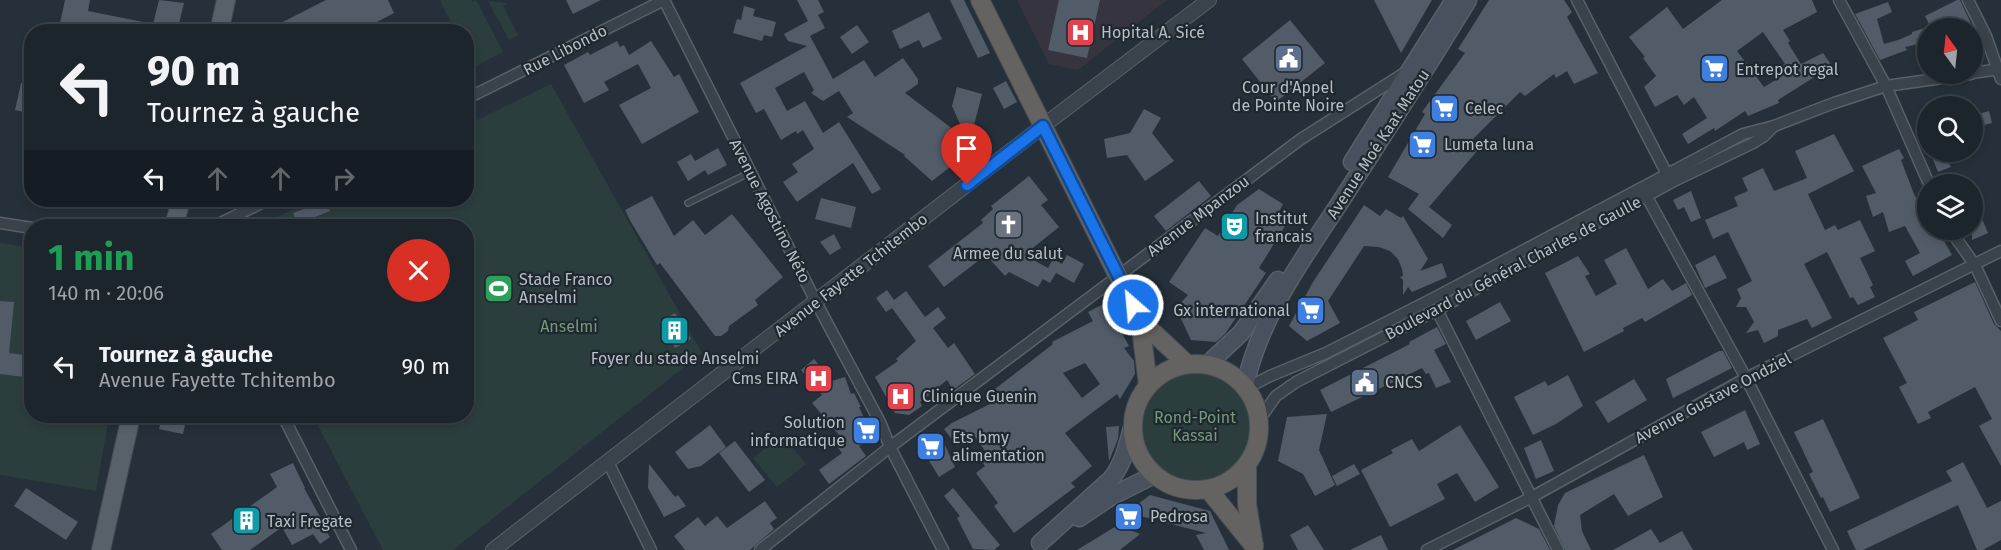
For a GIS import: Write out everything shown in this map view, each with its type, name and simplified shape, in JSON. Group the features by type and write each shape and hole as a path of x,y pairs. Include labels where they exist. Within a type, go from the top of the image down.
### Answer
{"highway":[{"path":"980,0 1140,320 1148,385"},
{"path":"1140,320 1187,364"},
{"path":"1187,364 1208,364 1228,372 1246,387 1255,403 1259,420 1259,436 1255,451 1247,465 1236,476 1223,484 1194,491 1166,483 1154,475 1142,462 1135,446 1132,428 1136,405 1148,385 1159,375 1187,364"},
{"path":"1247,465 1247,504 1255,548"},
{"path":"1208,489 1255,548"}],"main road":[{"path":"221,24 226,0"},
{"name":"Avenue Moé Kaat Matou","path":"1208,364 1240,333 1270,292 1454,0"},
{"name":"Avenue Moé Kaat Matou","path":"1246,387 1250,360 1282,292 1468,0"},
{"path":"100,550 129,423"},
{"path":"1035,546 1115,474 1127,450 1132,428"},
{"path":"1035,546 1112,496 1154,475"}],"street":[{"name":"Rue Libondo","path":"474,95 664,0"},
{"name":"Avenue Agostino Néto","path":"664,0 943,550"},
{"name":"Avenue Fayette Tchitembo","path":"493,550 1209,0"},
{"path":"1577,0 1669,178"},
{"path":"1839,0 1886,86 1925,174"},
{"path":"1968,0 1986,36 2000,73"},
{"name":"Avenue Mpanzou","path":"760,550 890,447 1301,139 1413,67"},
{"name":"Boulevard du Général Charles de Gaulle","path":"1983,73 2000,73"},
{"name":"Boulevard du Général Charles de Gaulle","path":"1246,387 1326,353 1389,321 1636,191 1669,178 1743,134 1774,126 1886,86 1917,81"},
{"name":"Boulevard du Général Charles de Gaulle","path":"1259,420 1276,396 1296,382 1437,310 1647,197 1669,178"},
{"path":"1647,197 1746,378 1833,550"},
{"path":"229,219 253,207"},
{"path":"0,223 24,227"},
{"path":"1957,240 1975,265 2001,321"},
{"name":"Avenue Gustave Ondziel","path":"1426,550 1532,497 1746,378 2001,251"},
{"path":"1437,310 1558,550"},
{"path":"287,423 351,550"},
{"path":"608,462 651,550"}],"lane":[{"path":"688,202 751,172"}],"shaded area":[{"name":"Hopital A. Sicé","path":"1017,0 1167,0 1078,70 1049,64"}],"green space":[{"path":"472,0 471,2 476,0 503,52 474,67 474,24 452,24 440,1"},
{"path":"488,1 508,3 503,6 518,35 509,40"},
{"name":"Anselmi","path":"551,84 702,353 453,550 383,550 317,423 474,423 474,219 273,219 299,207 474,207 474,122"},
{"path":"0,243 24,247 24,423 108,423 96,491 0,475"},
{"name":"Rond-Point Kassai","path":"1195,370 1217,374 1235,387 1248,405 1252,427 1248,449 1235,467 1217,480 1195,484 1173,480 1155,467 1142,449 1138,427 1142,405 1155,387 1173,374"},
{"path":"785,438 806,464 777,487 753,458 774,441 776,444"}],"building":[{"path":"65,0 90,0 88,11 153,24 60,24"},
{"path":"159,0 184,3 179,24 153,24"},
{"path":"326,0 388,0 394,13 373,24 279,24"},
{"path":"566,0 601,0 573,14"},
{"path":"797,0 818,0 824,12 818,15 825,28 810,36 833,79 864,60 875,77 903,58 918,79 918,84 905,93 970,142 967,154 932,181 905,155 847,117 853,113 839,91 823,101 811,93 814,90 804,72 775,88 787,111 805,101 823,133 839,122 881,189 872,194 853,163 797,202 783,182 798,172 792,164 814,149 803,130 797,134 796,131 781,140 764,109 756,113 740,83 807,46 788,41 784,34 808,21"},
{"path":"950,0 964,0 990,53 978,58"},
{"path":"1059,0 1100,0 1087,58 1048,50"},
{"path":"1374,0 1432,0 1401,53"},
{"path":"1489,0 1564,0 1572,12 1567,17 1598,73 1574,84 1567,71 1556,78 1554,74 1525,96 1520,92 1468,144 1477,151 1429,207 1452,225 1443,238 1408,209 1419,194 1388,177 1425,114 1422,112 1465,53 1458,49"},
{"path":"1722,0 1812,0 1817,12 1783,30 1801,64 1823,53 1834,69 1816,76 1778,100 1779,103 1748,116 1745,111 1715,131 1714,128 1688,144 1682,134 1707,118 1694,97 1684,105 1677,95 1655,107 1644,87 1656,76 1629,37 1667,7 1683,29","holes":["1763,32 1785,64 1777,68 1782,76 1764,87 1737,51"]},
{"path":"1960,0 1968,18 1926,18 1925,16"},
{"path":"1888,2 1892,12 1877,19 1884,44 1901,39 1917,30 1917,44 1905,47 1907,50 1880,60 1855,14"},
{"path":"744,6 755,9 753,16 776,22 772,37 764,35 762,41 733,33 737,19 741,20"},
{"path":"929,12 942,39 923,48 919,40 900,49 892,31"},
{"path":"1290,20 1325,63 1276,102 1242,59"},
{"path":"857,25 869,42 852,54 840,37"},
{"path":"617,41 620,47 624,45 629,55 651,41 674,77 679,74 699,112 642,144 619,105 651,88 638,64 604,82 609,90 584,103 564,65 588,52 590,55"},
{"path":"1006,81 1017,102 1004,109 993,88"},
{"path":"21,83 24,84 24,112 15,110"},
{"path":"957,87 982,94 971,137 960,124 952,106"},
{"path":"1144,109 1161,118 1152,133 1174,161 1145,181 1127,155 1107,158 1104,139 1130,133"},
{"path":"1989,111 1992,123 1983,125 1983,113"},
{"path":"1834,134 1854,171 1808,194 1825,230 1835,225 1838,230 1860,220 1875,251 1860,258 1873,285 1870,287 1875,297 1858,305 1853,297 1850,298 1827,252 1804,264 1832,318 1812,328 1807,319 1778,330 1778,336 1764,343 1758,330 1746,333 1754,322 1746,307 1736,307 1741,298 1737,289 1752,281 1728,232 1713,239 1705,220 1738,206 1734,197 1748,191 1742,178 1763,168 1774,191 1807,178 1795,151"},
{"path":"718,148 727,165 708,175 705,170 688,181 677,162 691,154 695,161"},
{"path":"1899,149 1917,200 1917,240 1944,240 1952,255 1913,276 1905,261 1920,253 1905,226 1889,232 1883,212 1873,217 1866,196 1876,193 1862,166"},
{"path":"1934,162 1951,162 1949,163 1951,167 1938,172"},
{"path":"1029,176 1048,200 1041,205 1059,227 1024,255 1048,268 1053,259 1062,264 1067,255 1084,264 1074,283 1056,273 1050,283 1043,279 1038,287 1009,272 1005,276 986,255 944,287 928,266 983,223 981,220 993,209 991,206"},
{"path":"1199,181 1211,196 1166,231 1154,216"},
{"path":"1259,189 1283,204 1279,212 1290,218 1259,268 1266,273 1225,334 1216,342 1191,340 1176,308 1188,295 1169,282 1205,228 1218,236 1237,205"},
{"path":"1691,191 1701,218 1691,222 1684,207 1678,210 1673,200"},
{"path":"652,196 674,236 693,220 705,235 732,214 783,277 755,300 758,305 729,326 728,331 721,336 715,336 660,263 657,265 625,210"},
{"path":"821,198 856,207 851,228 815,219"},
{"path":"1364,205 1380,216 1386,209 1401,218 1403,216 1428,259 1420,271 1442,263 1447,277 1412,292 1408,287 1403,295 1403,280 1400,277 1403,276 1398,259 1390,251 1379,247 1364,246 1328,301 1340,323 1307,341 1289,326 1313,282"},
{"path":"310,207 328,207 330,211 310,219 295,219 293,213"},
{"path":"1983,221 1988,233 1983,235"},
{"path":"834,234 841,248 830,255 820,242"},
{"path":"1626,248 1648,289 1663,279 1672,291 1686,283 1692,295 1645,322 1642,318 1623,328 1624,331 1584,352 1545,273 1578,256 1590,274 1585,276 1596,296 1617,284 1604,260"},
{"path":"1715,255 1727,278 1705,288 1695,265"},
{"path":"1975,282 1994,324 2001,331 2001,466 1979,426 1992,419 1975,387 1928,412 1931,418 1918,424 1899,387 1907,383 1883,338 1918,320 1914,312"},
{"path":"887,290 894,300 906,291 925,317 938,307 946,318 933,328 948,348 954,343 975,374 953,390 947,380 920,402 922,406 909,415 895,413 875,377 898,361 896,359 916,341 892,308 886,312 876,298"},
{"path":"0,301 14,302 9,353 24,355 24,377 0,374"},
{"path":"1500,302 1511,321 1476,340 1466,321"},
{"path":"1105,303 1129,346 1124,348 1134,361 1135,374 1120,399 1117,394 1065,433 1092,466 1071,483 1075,487 1014,533 994,506 998,503 976,473 985,466 981,460 988,455 974,435 957,446 944,429 1002,398 995,389 1053,344 1052,342 1093,321 1088,312","holes":["1085,363 1100,384 1082,398 1063,373"]},
{"name":"Foyer du stade Anselmi","path":"675,313 691,339 675,348 660,322"},
{"path":"1437,327 1446,344 1434,350 1451,382 1436,388 1429,373 1426,374 1422,368 1331,412 1320,390 1410,344 1409,342"},
{"path":"1723,351 1732,368 1673,398 1666,379"},
{"path":"814,359 832,381 845,377 851,394 854,393 861,407 859,407 874,440 859,446 866,456 829,484 819,470 842,453 833,441 840,436 812,403 822,395 801,370"},
{"path":"1568,375 1583,406 1556,424 1533,435 1514,397 1545,381 1548,386"},
{"path":"1634,379 1647,400 1608,423 1595,402"},
{"path":"1745,410 1760,444 1747,450 1744,442 1714,457 1701,432"},
{"path":"1327,414 1319,450 1335,485 1315,496 1303,474 1278,461 1287,417"},
{"path":"1823,419 1860,498 1830,512 1809,474 1813,472 1794,432"},
{"path":"160,423 185,423 183,434 159,429"},
{"path":"710,425 726,447 701,466 688,469 675,452"},
{"path":"1460,425 1499,487 1475,502 1457,473 1437,484 1445,499 1390,527 1361,470 1393,453 1391,450 1412,439 1419,451"},
{"path":"1119,426 1118,439 1109,461 1106,427"},
{"path":"939,432 955,467 939,477 923,451 931,437"},
{"path":"1541,440 1554,471 1536,479 1524,448"},
{"path":"735,441 765,480 749,492 719,453"},
{"path":"1644,455 1663,497 1628,516 1614,494 1580,515 1582,531 1591,550 1565,550 1554,526 1558,505 1565,493"},
{"path":"1963,462 1987,508 2001,501 2001,540 1983,550 1977,550 1958,505 1863,550 1856,550 1847,531 1952,481 1946,471"},
{"path":"293,463 323,522 320,523 330,537 320,544 313,534 292,545 282,527 250,550 222,550 211,534 277,487 270,474"},
{"path":"649,464 675,497 678,495 686,506 664,517 648,488"},
{"path":"1354,464 1360,474 1337,486 1332,476"},
{"path":"26,488 78,522 66,540 14,506"},
{"path":"953,488 1000,545 994,550 973,549 957,518 960,516 944,496"},
{"path":"1150,495 1210,511 1229,550 1204,550 1196,535 1206,533 1159,521 1160,518 1157,520 1126,513"},
{"path":"765,501 777,518 770,523 774,529 750,550 685,550 674,536 698,517 705,526 717,516 727,528"},
{"path":"1516,518 1539,529 1550,550 1453,550"},
{"path":"1118,525 1140,534 1120,550 1077,550"},
{"path":"1308,525 1324,550 1298,550 1290,535"},
{"path":"1651,529 1660,543 1682,531 1693,550 1613,550"},
{"path":"1381,535 1388,550 1350,550"}],"place":[{"name":"Hopital A. Sicé","path":"1080,32"},
{"name":"Cour d'Appel de Pointe Noire","path":"1288,59"},
{"name":"Entrepot regal","path":"1715,69"},
{"name":"Celec","path":"1444,108"},
{"name":"Lumeta luna","path":"1423,144"},
{"name":"Armee du salut","path":"1008,225"},
{"name":"Institut francais","path":"1234,227"},
{"name":"Stade Franco Anselmi","path":"498,288"},
{"name":"Gx international","path":"1311,310"},
{"name":"Foyer du stade Anselmi","path":"675,330"},
{"name":"Cms EIRA","path":"819,378"},
{"name":"CNCS","path":"1364,382"},
{"name":"Clinique Guenin","path":"901,396"},
{"name":"Solution informatique","path":"866,431"},
{"name":"Ets bmy alimentation","path":"931,446"},
{"name":"Pedrosa","path":"1129,516"},
{"name":"Taxi Fregate","path":"246,521"}],"route":[{"path":"967,185 1043,126 1133,305"}]}
